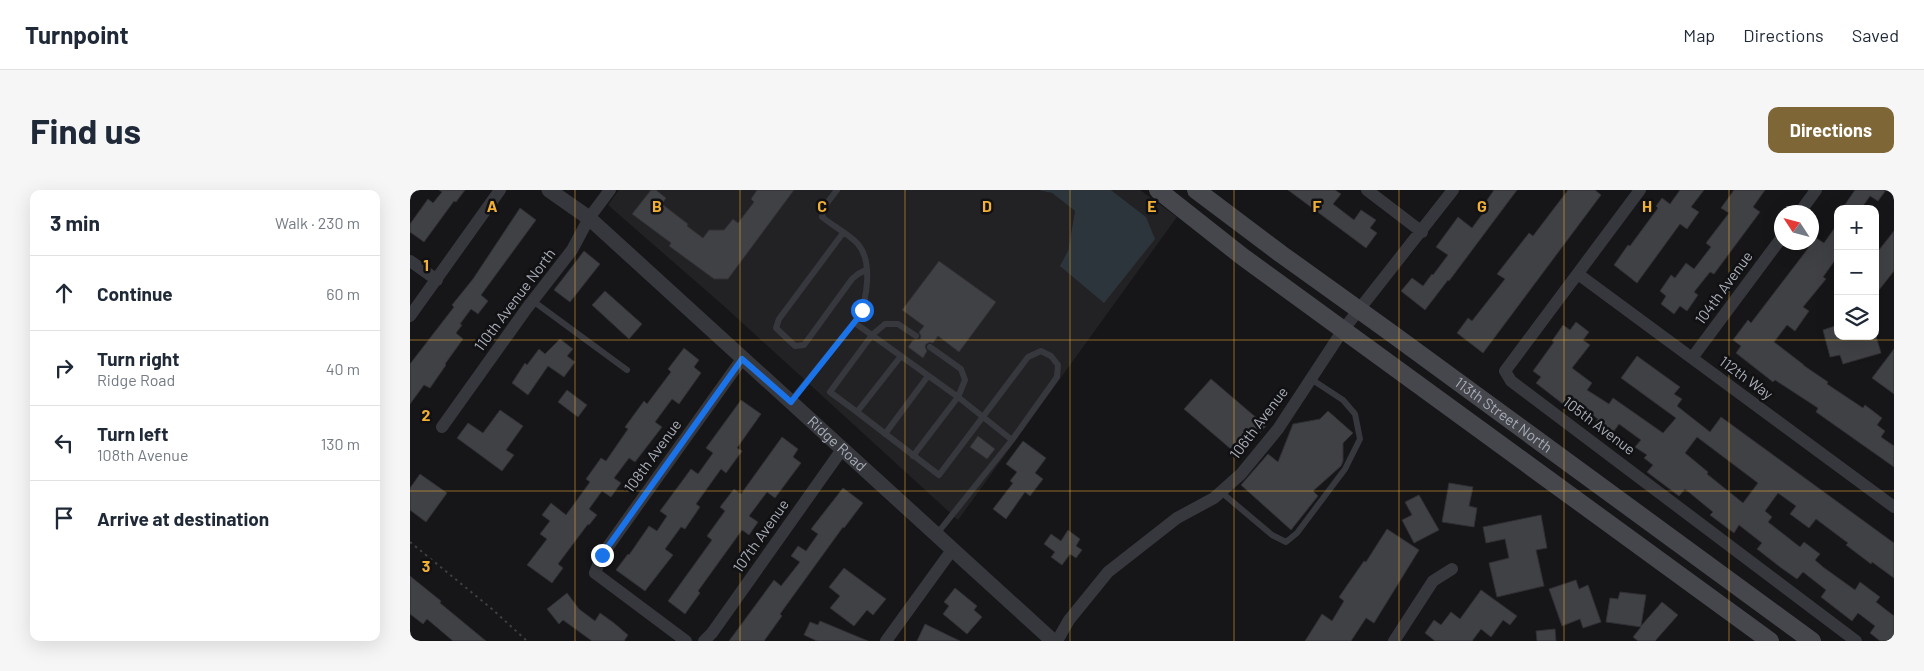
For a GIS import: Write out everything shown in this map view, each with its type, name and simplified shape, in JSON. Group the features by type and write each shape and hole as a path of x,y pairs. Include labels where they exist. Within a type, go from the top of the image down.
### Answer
{"main road":[{"name":"113th Street North","path":"1158,190 1225,243 1343,330 1770,641"},
{"name":"113th Street North","path":"1196,190 1812,641"}],"street":[{"path":"410,316 500,190"},
{"name":"Ridge Road","path":"549,190 589,218 1053,641"},
{"name":"110th Avenue North","path":"442,427 533,300 572,250 589,218 610,190"},
{"path":"1368,190 1422,232"},
{"name":"106th Avenue","path":"1057,641 1070,620 1108,572 1177,518 1214,498 1241,474 1278,429 1343,330 1422,232 1453,190"},
{"name":"105th Avenue","path":"1640,190 1505,371 1511,381 1856,641"},
{"path":"1805,205 1816,190"},
{"name":"104th Avenue","path":"1692,358 1774,248"},
{"path":"410,261 437,280"},
{"name":"112th Way","path":"1578,274 1894,507"},
{"name":"108th Avenue","path":"686,641 595,573 602,555 742,359"},
{"name":"107th Avenue","path":"704,641 712,633 843,448"},
{"path":"886,641 952,550"},
{"path":"1394,641 1433,580 1452,570"}],"lane":[{"path":"791,402 854,322 862,310 867,290 865,262 858,244 822,216 824,207 837,190"},
{"path":"844,233 778,319 776,328 795,346 800,347 804,345 852,279 866,270"},
{"path":"533,300 627,370"},
{"path":"854,322 958,397 1012,440"},
{"path":"916,336 898,324 885,324 872,335 830,392 939,476 1028,357 1041,350 1051,356 1058,365 1057,378 1012,440 936,535"},
{"path":"912,456 958,397 965,380 961,369 930,347"},
{"path":"857,412 901,356"},
{"path":"885,434 928,376"},
{"path":"1221,492 1272,535 1286,542 1298,534 1345,469 1360,439 1355,414 1343,400 1311,378"}],"path":[{"path":"410,542 492,609 527,641"}],"shaded area":[{"path":"619,190 1038,190 1052,193 1075,211 1068,251 1146,217 1111,190 1140,190 1177,217 958,520 725,307 608,205"},
{"path":"1038,190 1111,190 1146,217 1155,239 1104,303 1060,266 1068,251 1075,211 1052,193"}],"building":[{"path":"439,190 465,190 456,202 454,201 424,242 410,232 410,224 428,199 433,203 442,192"},
{"path":"651,190 656,190 666,198 662,204 703,238 709,230 724,230 733,219 738,223 754,202 751,199 757,190 794,190 728,279 714,279 669,246 671,243 632,214"},
{"path":"1288,190 1335,190 1341,194 1333,204 1354,220 1361,210 1376,220 1370,228 1377,233 1366,248"},
{"path":"1494,190 1517,190 1425,310 1401,291 1412,278 1423,286 1448,255 1436,247 1458,217 1472,228 1489,205 1485,203"},
{"path":"1568,190 1595,190 1601,195 1483,353 1457,333 1468,318 1472,321 1505,279 1497,274 1529,233 1533,236"},
{"path":"1680,190 1704,190 1691,207 1699,212 1687,229 1680,224 1637,283 1614,265 1658,208 1656,206 1662,198 1670,204"},
{"path":"1734,190 1765,190 1753,207 1760,212 1714,274 1710,272 1694,292 1698,295 1687,311 1680,306 1674,314 1661,304 1666,296 1660,291 1671,275 1675,278 1686,263 1694,269 1711,247 1706,243 1729,213 1721,208"},
{"path":"1855,190 1886,190 1878,201 1870,196 1864,205 1845,205"},
{"path":"520,208 536,220 481,295 488,301 478,314 471,309 460,324 462,325 456,333 463,339 446,365 430,388 424,385 410,404 410,364 454,307 452,305 473,279"},
{"path":"1834,229 1834,262 1823,277 1826,279 1803,307 1809,311 1795,331 1787,325 1774,342 1828,382 1827,384 1863,408 1865,405 1882,418 1877,425 1885,431 1881,437 1894,446 1894,467 1816,412 1818,408 1775,380 1773,382 1736,353 1741,346 1733,340 1748,320 1751,323 1807,250 1819,250 1819,240 1824,243"},
{"path":"1894,231 1894,271 1879,290 1879,250"},
{"path":"584,251 600,264 570,302 554,290"},
{"path":"939,261 996,302 959,352 938,336 933,343 926,344 927,351 923,358 908,347 913,340 920,339 919,332 924,326 902,310"},
{"path":"605,291 642,324 629,339 592,305"},
{"path":"1576,322 1589,332 1583,340 1590,345 1572,368 1592,383 1587,390 1609,404 1613,398 1663,433 1676,418 1621,378 1637,356 1680,387 1674,394 1682,399 1677,406 1710,432 1721,417 1894,543 1894,578 1872,562 1871,564 1846,545 1848,543 1816,519 1809,528 1790,514 1796,506 1778,493 1765,511 1772,517 1768,522 1800,547 1804,542 1820,554 1815,560 1823,567 1855,590 1860,582 1880,597 1876,602 1894,616 1894,641 1880,641 1870,633 1875,626 1858,613 1852,621 1821,597 1826,590 1803,572 1797,579 1780,567 1757,549 1762,543 1739,525 1734,533 1710,515 1713,512 1685,489 1679,496 1647,472 1653,465 1644,458 1647,455 1635,447 1641,440 1619,424 1609,438 1593,426 1598,419 1577,404 1572,411 1536,383 1541,377 1533,371 1554,342 1552,341 1563,325 1570,330","holes":["1697,437 1758,483 1743,503 1707,474 1708,472 1685,453"]},
{"path":"1834,326 1834,340 1877,340 1881,353 1843,364 1840,355 1830,357 1823,330"},
{"path":"560,339 573,349 567,356 575,362 564,377 548,366 528,395 512,383 525,363 527,365 539,349 545,354"},
{"path":"684,348 699,360 694,367 701,373 679,404 672,399 655,422 662,427 635,462 629,458 614,478 621,483 611,497 602,491 589,509 597,515 558,564 563,568 552,583 527,565 547,539 540,534 550,521 542,515 551,503 566,515 590,482 586,479 601,458 606,461 628,429 625,427 644,401 647,404 671,372 668,369"},
{"path":"1894,349 1894,394 1872,378"},
{"path":"1211,379 1266,426 1239,456 1184,409"},
{"path":"567,390 587,405 578,417 558,402"},
{"path":"741,400 761,414 737,448 742,451 726,473 721,469 696,504 700,507 685,529 681,527 665,549 673,555 645,591 616,570 649,526 657,531 667,516 660,511 691,469 698,474 713,453 706,448"},
{"path":"500,410 523,426 506,450 514,455 502,471 457,438 468,423 483,433"},
{"path":"1328,411 1353,433 1343,443 1343,461 1341,466 1313,491 1318,496 1291,530 1241,485 1268,454 1278,462 1293,424 1320,419"},
{"path":"978,436 995,449 987,459 970,447"},
{"path":"782,437 798,449 793,457 801,463 775,498 767,492 749,516 758,522 749,535 742,530 698,591 700,593 685,614 668,601 712,540 707,536 725,511 720,507 734,489 741,494"},
{"path":"1023,441 1046,458 1035,473 1043,479 1030,496 1025,492 1006,519 993,509 1013,483 1010,481 1017,472 1006,464"},
{"path":"420,474 447,493 426,522 410,510 410,488"},
{"path":"1449,483 1473,487 1469,506 1477,508 1474,527 1442,522"},
{"path":"843,488 863,503 843,527 780,614 782,616 764,641 729,641 774,580 781,586 800,562 791,556 798,546 806,551 818,534 811,529"},
{"path":"1419,495 1439,530 1414,543 1402,520 1412,515 1405,502"},
{"path":"1541,515 1547,548 1536,550 1544,586 1497,597 1489,563 1509,558 1505,539 1486,543 1483,527"},
{"path":"1387,529 1419,550 1374,623 1366,618 1351,641 1305,641 1322,614 1332,621 1344,601 1339,597 1364,561 1366,562"},
{"path":"1068,530 1080,539 1076,546 1082,550 1076,558 1070,554 1062,565 1051,557 1055,552 1044,544 1051,534 1061,541"},
{"path":"844,568 886,599 873,615 867,610 854,626 830,608 840,596 829,587"},
{"path":"410,576 486,641 453,641 427,619 423,624 410,614"},
{"path":"1576,580 1579,589 1588,585 1601,622 1583,628 1580,619 1562,626 1549,589"},
{"path":"955,588 977,606 974,610 982,617 967,634 943,614 949,606 944,602"},
{"path":"1481,590 1517,616 1510,625 1503,620 1491,637 1481,629 1472,641 1435,641 1425,633 1434,620 1441,625 1451,612 1460,619"},
{"path":"1620,592 1646,595 1641,626 1662,602 1678,615 1655,641 1638,641 1633,637 1641,627 1606,622 1610,598 1618,599"},
{"path":"567,593 579,609 595,621 600,613 614,623 628,635 624,641 592,641 563,620 559,624 547,609"},
{"path":"820,621 868,641 817,641 804,635 810,622 818,625"},
{"path":"925,624 960,641 917,641"},
{"path":"1555,629 1556,641 1537,641 1536,631"}],"route":[{"path":"602,555 742,359 791,402 857,319 862,310"}]}
